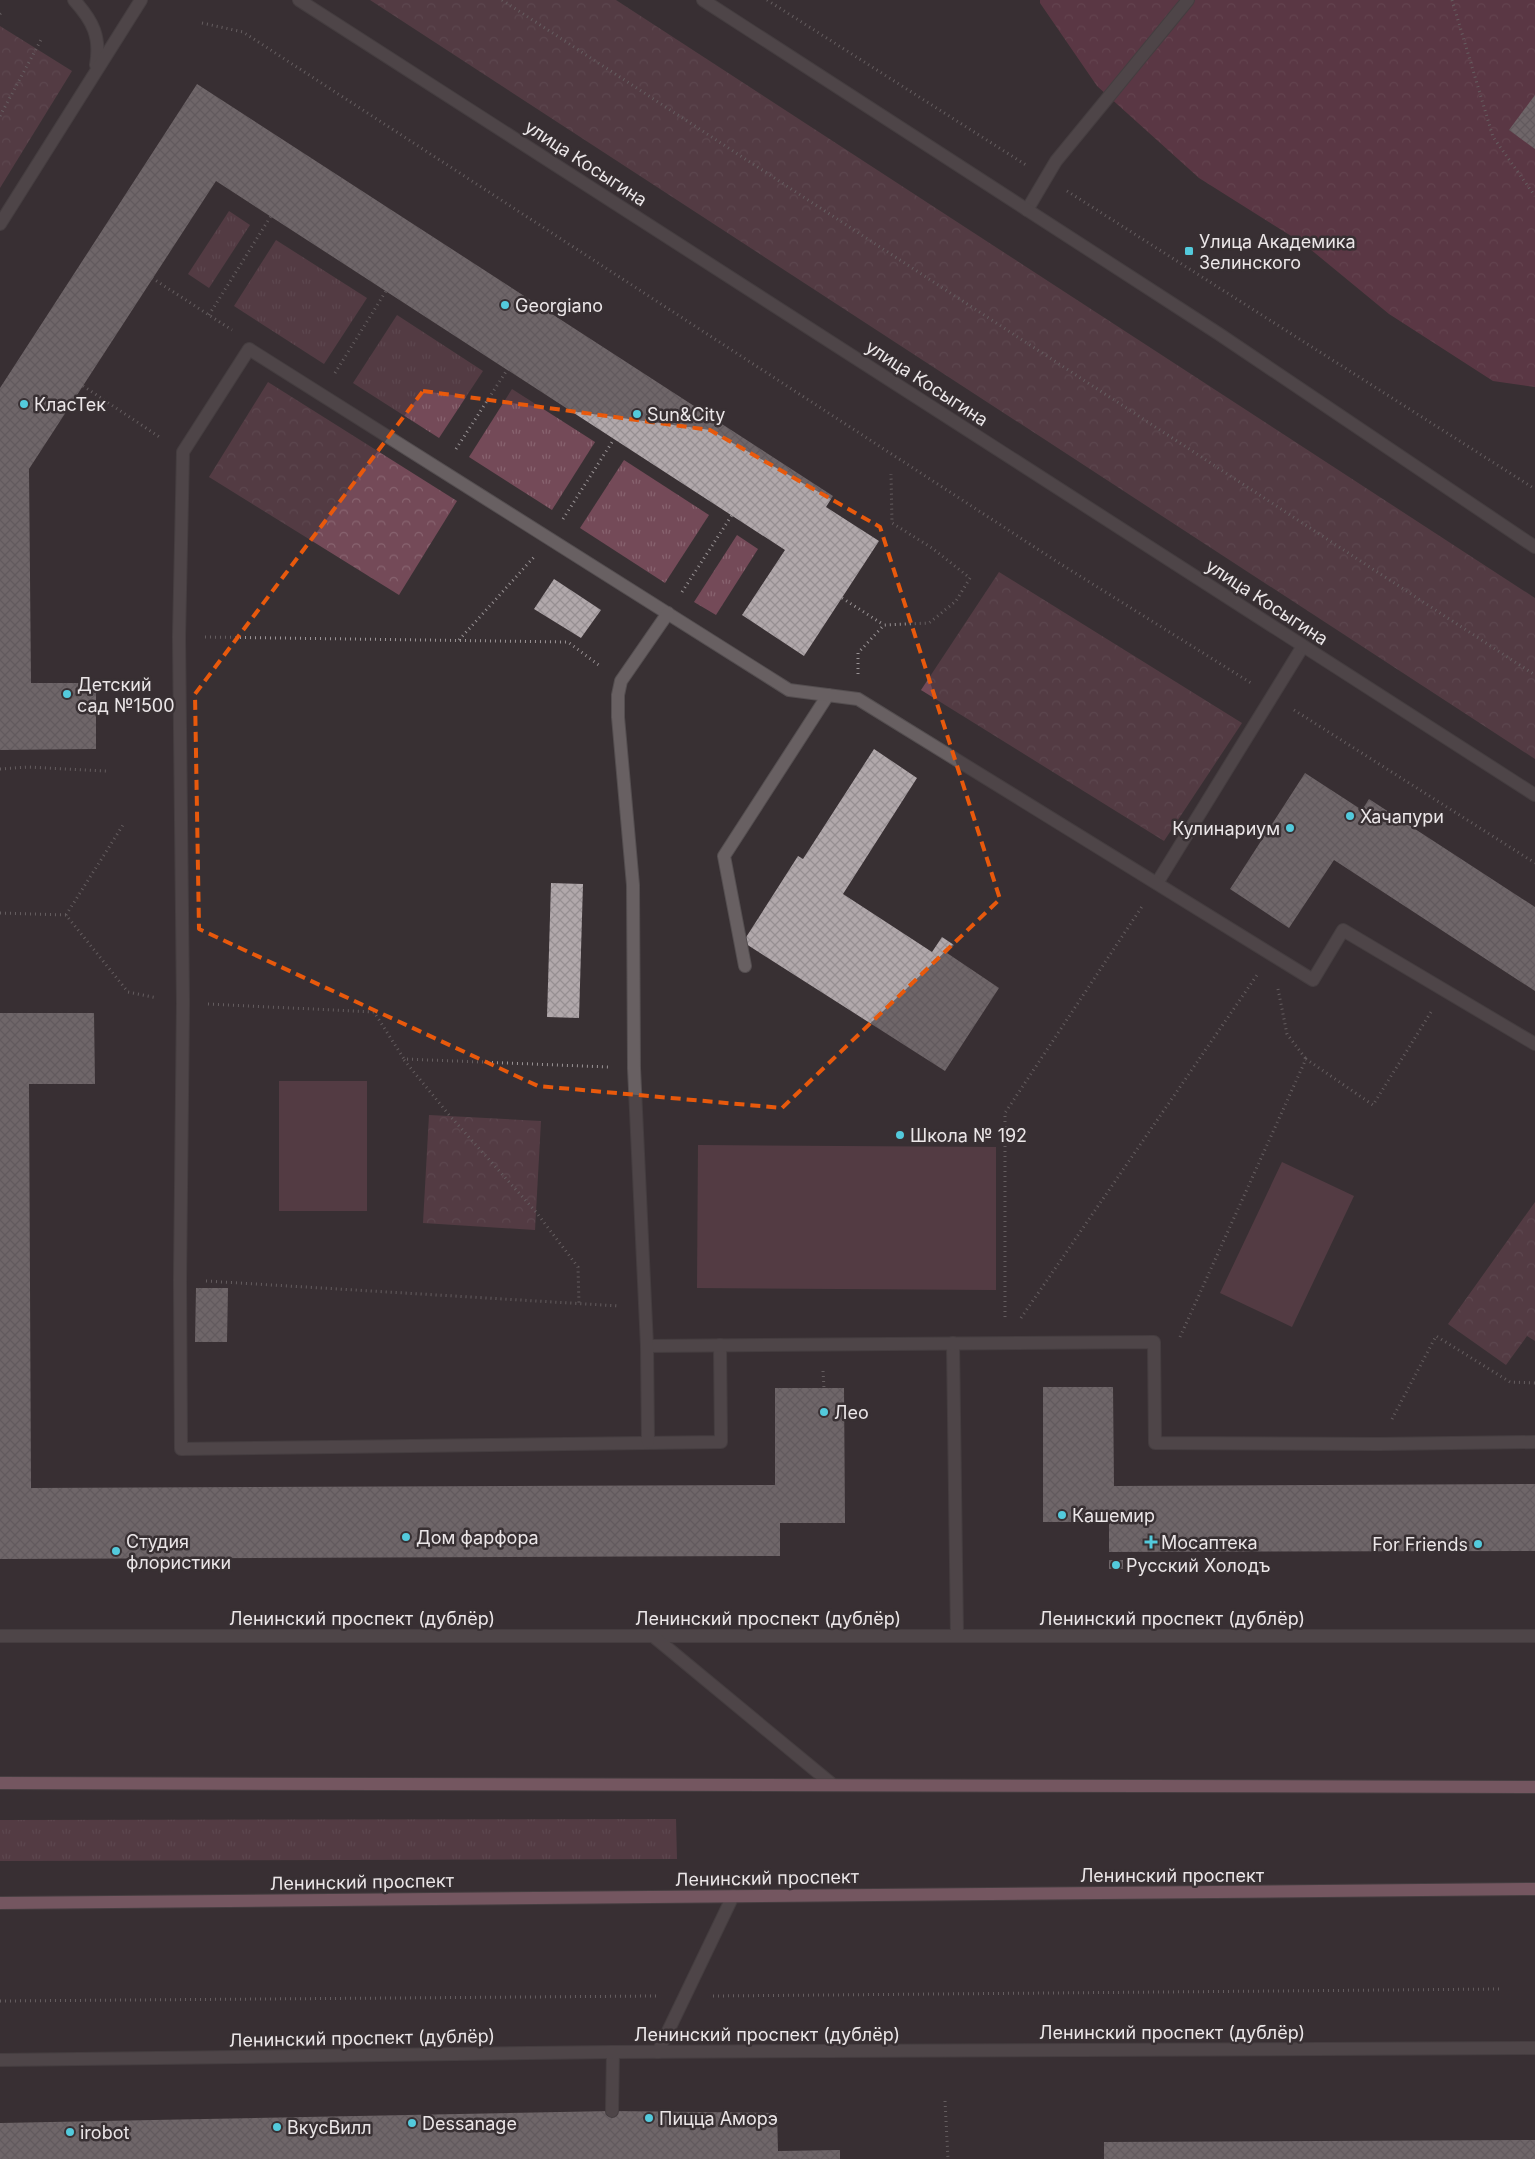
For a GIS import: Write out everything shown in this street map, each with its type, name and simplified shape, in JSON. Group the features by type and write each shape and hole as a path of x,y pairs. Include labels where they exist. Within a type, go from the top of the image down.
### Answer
{"main road":[{"path":"0,1783 1535,1786"},
{"name":"Ленинский проспект","path":"0,1903 1535,1889"}],"street":[{"path":"74,0 88,15 95,31 99,50 95,70"},
{"path":"0,224 95,70 141,0"},
{"name":"улица Косыгина","path":"299,0 1535,794"},
{"path":"703,0 1219,334 1535,547"},
{"path":"1027,210 1056,161 1188,0"},
{"path":"720,1345 721,1442 181,1449 180,1280 183,1003 179,637 183,452 249,349 789,690 858,699 1313,980 1343,930 1535,1044"},
{"path":"648,1442 647,1346 634,1068 633,885 618,717 618,695 621,681 668,613"},
{"path":"1157,884 1303,646"},
{"path":"745,966 724,856 828,695"},
{"path":"647,1346 1154,1342 1155,1443 1379,1444 1535,1442"},
{"path":"953,1343 957,1636"},
{"name":"Ленинский проспект (дублёр)","path":"0,1636 1535,1636"},
{"path":"653,1636 833,1785"},
{"path":"658,2052 733,1896"},
{"name":"Ленинский проспект (дублёр)","path":"0,2060 613,2052 1535,2048"},
{"path":"612,2111 613,2052"}],"path":[{"path":"502,0 1535,675"},
{"path":"767,0 1535,489"},
{"path":"1452,0 1493,137 1535,196"},
{"path":"202,22 243,32 1059,564 1272,696 1535,863"},
{"path":"0,116 42,38"},
{"path":"209,315 271,216"},
{"path":"152,278 242,336 249,349"},
{"path":"322,394 386,291"},
{"path":"442,470 507,370"},
{"path":"83,386 183,452"},
{"path":"459,640 550,539 614,439"},
{"path":"842,598 884,626 929,623 956,601 970,578 932,548 892,523 891,474"},
{"path":"668,613 732,515"},
{"path":"858,699 858,653 884,626"},
{"path":"179,637 568,642 621,681"},
{"path":"0,769 28,768 106,771"},
{"path":"66,915 123,824"},
{"path":"1004,1343 1005,1113 1157,884"},
{"path":"0,913 66,915 128,992 183,1003 374,1012 404,1059 450,1116 536,1212 578,1267 579,1304"},
{"path":"1004,1343 1271,954"},
{"path":"1271,954 1287,1034 1306,1059 1373,1105 1444,990"},
{"path":"404,1059 634,1068"},
{"path":"1179,1338 1306,1059"},
{"path":"180,1280 644,1308"},
{"path":"1379,1444 1436,1336 1510,1382 1535,1383"},
{"path":"823,1368 824,1388"},
{"path":"0,2001 1500,1990"},
{"path":"945,2101 948,2159"}],"highlighted area":[{"path":"423,391 710,430 880,527 1000,899 782,1108 538,1086 199,929 195,694"}],"green space":[{"path":"370,0 616,0 1535,598 1535,759"},
{"path":"1040,0 1535,0 1535,387 1493,381 1389,314 1304,244 1199,178 1097,86 1040,3"},
{"path":"0,26 72,71 0,188"},
{"path":"229,211 250,225 209,288 188,274"},
{"path":"276,240 367,298 324,364 234,306"},
{"path":"397,315 483,371 439,438 353,383"},
{"path":"268,382 457,501 399,595 209,477"},
{"path":"512,389 595,442 552,510 469,457"},
{"path":"624,460 709,515 665,583 580,528"},
{"path":"737,535 758,549 716,615 694,602"},
{"path":"999,572 1242,723 1164,841 921,690"},
{"path":"279,1081 367,1081 367,1211 279,1211"},
{"path":"429,1115 541,1121 535,1230 423,1223"},
{"path":"698,1145 996,1147 996,1290 697,1288"},
{"path":"1282,1162 1354,1196 1292,1327 1220,1293"},
{"path":"1535,1202 1535,1341 1527,1336 1506,1365 1448,1324"},
{"path":"676,1819 677,1859 0,1861 0,1820"}],"building":[{"path":"197,84 833,496 826,507 879,541 804,656 742,615 785,550 216,181 29,469 31,683 96,683 96,749 0,750 0,388"},
{"path":"1535,95 1535,149 1509,130"},
{"path":"554,579 601,610 581,638 534,609"},
{"path":"874,749 917,778 843,894 932,952 942,937 954,945 947,953 999,988 945,1071 743,942 798,856 803,859"},
{"path":"1305,773 1362,810 1369,799 1535,907 1535,991 1334,860 1289,928 1230,889"},
{"path":"551,883 583,884 579,1018 547,1017"},
{"path":"0,1013 94,1013 95,1084 29,1084 31,1488 775,1485 775,1388 844,1388 845,1523 780,1523 780,1556 0,1559"},
{"path":"196,1288 228,1288 227,1342 195,1342"},
{"path":"1043,1387 1113,1387 1114,1486 1535,1484 1535,1551 1109,1552 1109,1522 1043,1522"},
{"name":"Русский Холодъ","path":"1109,1560 1123,1560 1123,1569 1109,1569"},
{"path":"612,2111 777,2113 778,2151 840,2150 840,2159 0,2159 0,2123"},
{"path":"1535,2140 1535,2159 1104,2159 1104,2142"}],"place":[{"name":"Улица Академика Зелинского","path":"1189,251"},
{"name":"Georgiano","path":"505,305"},
{"name":"КласТек","path":"24,404"},
{"name":"Sun&City","path":"637,414"},
{"name":"Детский сад №1500","path":"67,694"},
{"name":"Хачапури","path":"1350,816"},
{"name":"Кулинариум","path":"1290,828"},
{"name":"Школа № 192","path":"900,1135"},
{"name":"Лео","path":"824,1412"},
{"name":"Кашемир","path":"1062,1515"},
{"name":"Дом фарфора","path":"406,1537"},
{"name":"Мосаптека","path":"1151,1542"},
{"name":"For Friends","path":"1478,1544"},
{"name":"Студия флористики","path":"116,1551"},
{"name":"Русский Холодъ","path":"1116,1565"},
{"name":"Пицца Аморэ","path":"649,2118"},
{"name":"Dessanage","path":"412,2123"},
{"name":"ВкусВилл","path":"277,2127"},
{"name":"irobot","path":"70,2132"}]}
